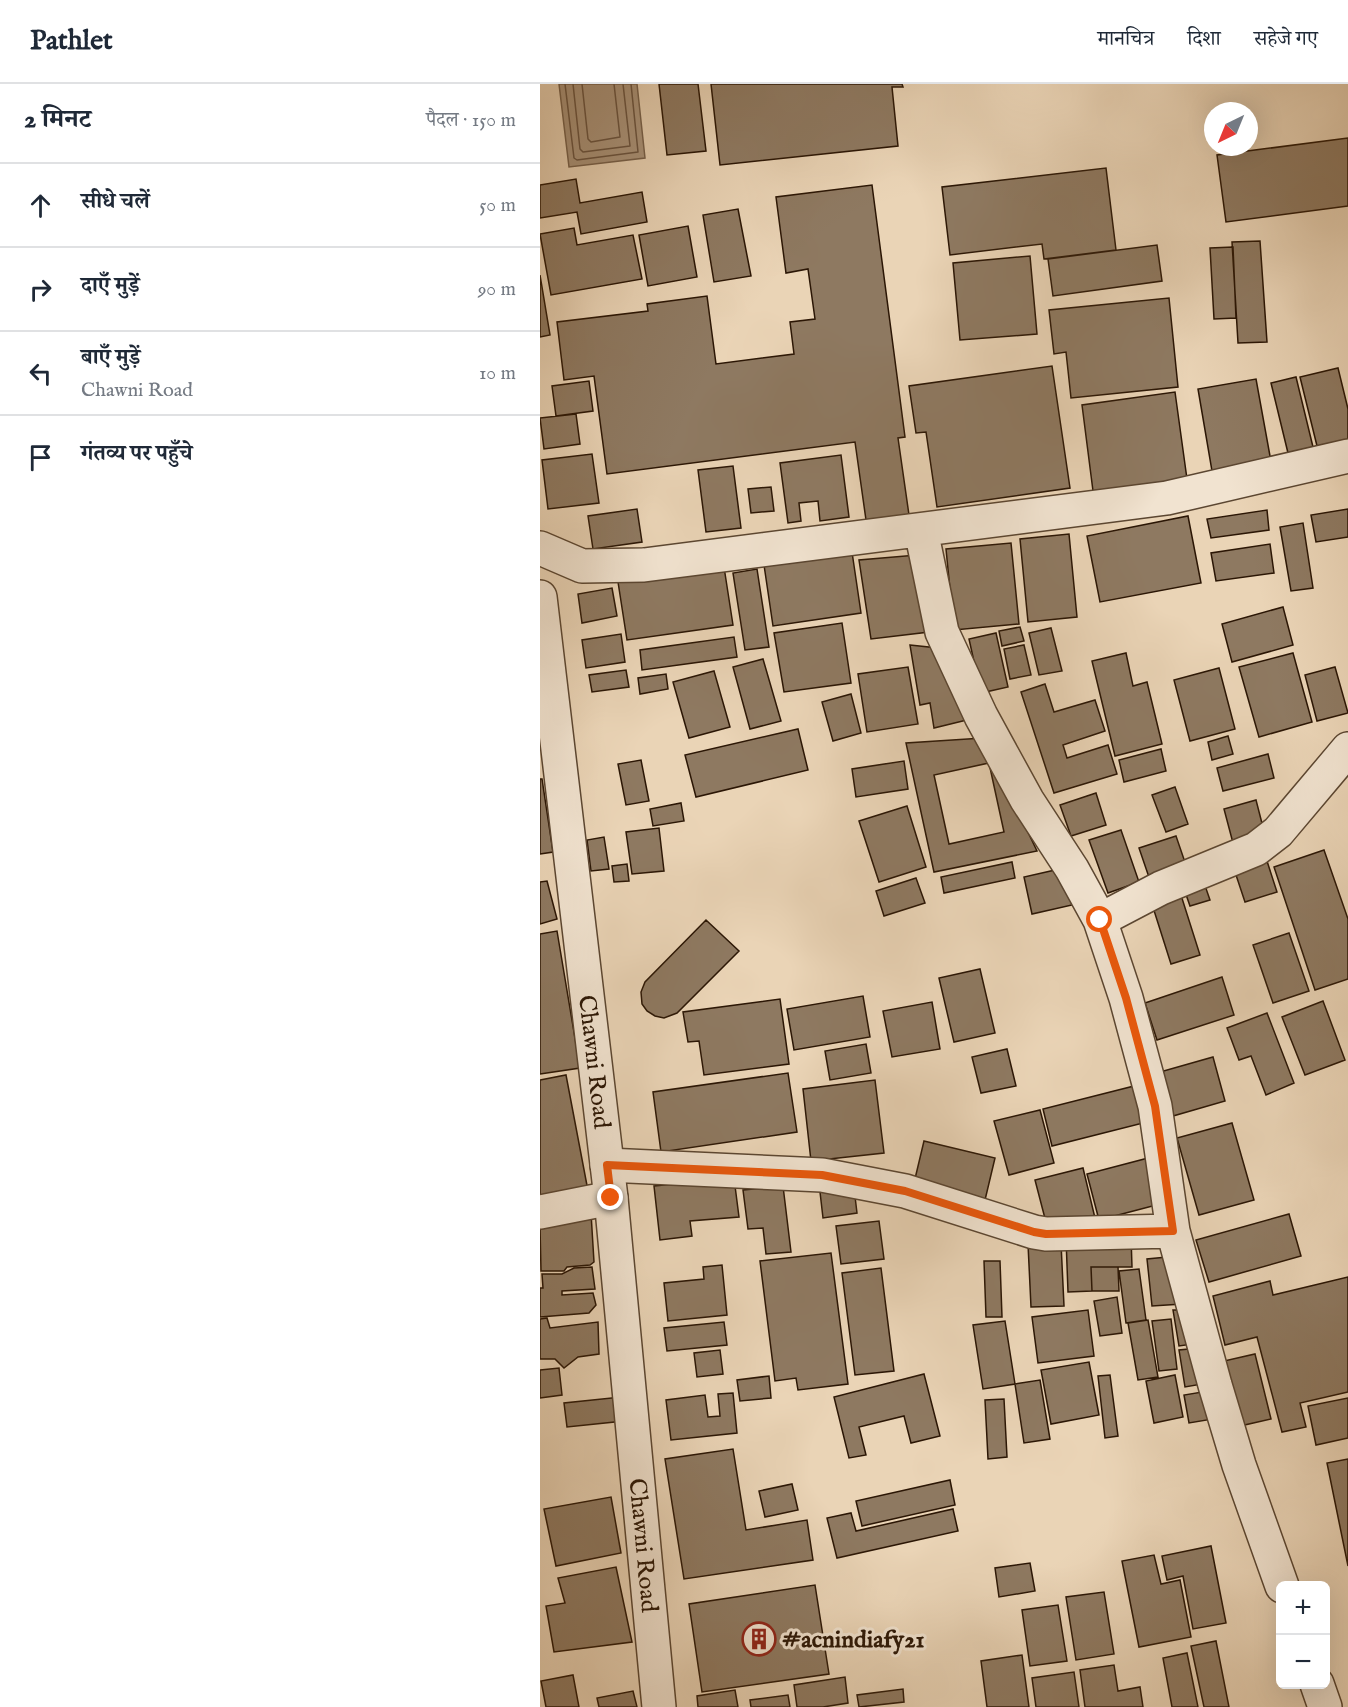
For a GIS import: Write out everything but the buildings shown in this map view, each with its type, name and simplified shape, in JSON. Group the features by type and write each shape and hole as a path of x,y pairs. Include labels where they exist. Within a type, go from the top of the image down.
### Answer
{"street":[{"path":"540,548 582,566 644,565 1167,498 1348,456"},
{"path":"921,530 942,632 961,674 1011,772 1072,869 1100,920 1126,998 1155,1106 1173,1231 1239,1466 1280,1581"},
{"name":"Chawni Road","path":"540,597 611,1198 659,1707"},
{"path":"1100,920 1161,888 1256,849 1278,832 1348,749"},
{"path":"607,1165 822,1175 905,1191 1046,1234 1173,1231"},
{"path":"540,1212 611,1198"},
{"path":"1319,1689 1325,1707"}],"water":[{"path":"559,84 637,84 645,158 569,167"}],"place":[{"name":"#acnindiafy21","path":"759,1639"}],"route":[{"path":"611,1198 607,1165 822,1175 905,1191 1046,1234 1173,1231 1155,1106 1126,998 1100,920"}]}
